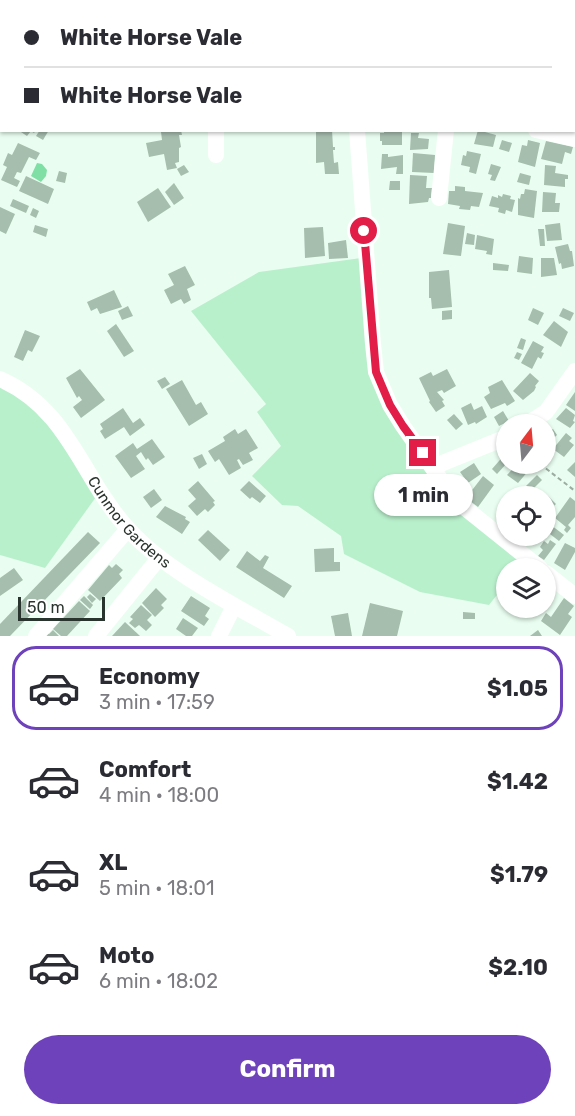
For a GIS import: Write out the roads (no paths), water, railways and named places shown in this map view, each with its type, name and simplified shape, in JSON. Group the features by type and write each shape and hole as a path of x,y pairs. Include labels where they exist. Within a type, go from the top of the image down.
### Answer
{"street":[{"path":"216,132 216,155"},
{"path":"357,132 376,372 390,405 455,500 528,558"},
{"path":"439,198 446,132"},
{"path":"545,132 575,139"},
{"path":"543,414 575,371"},
{"name":"Cunmor Gardens","path":"0,379 24,391 54,419 81,456 112,509 128,529 159,558 234,606 288,636"},
{"path":"433,467 496,441"},
{"path":"36,636 128,529"},
{"path":"96,636 159,558"},
{"path":"556,581 575,596"},
{"path":"219,636 234,606"}]}
